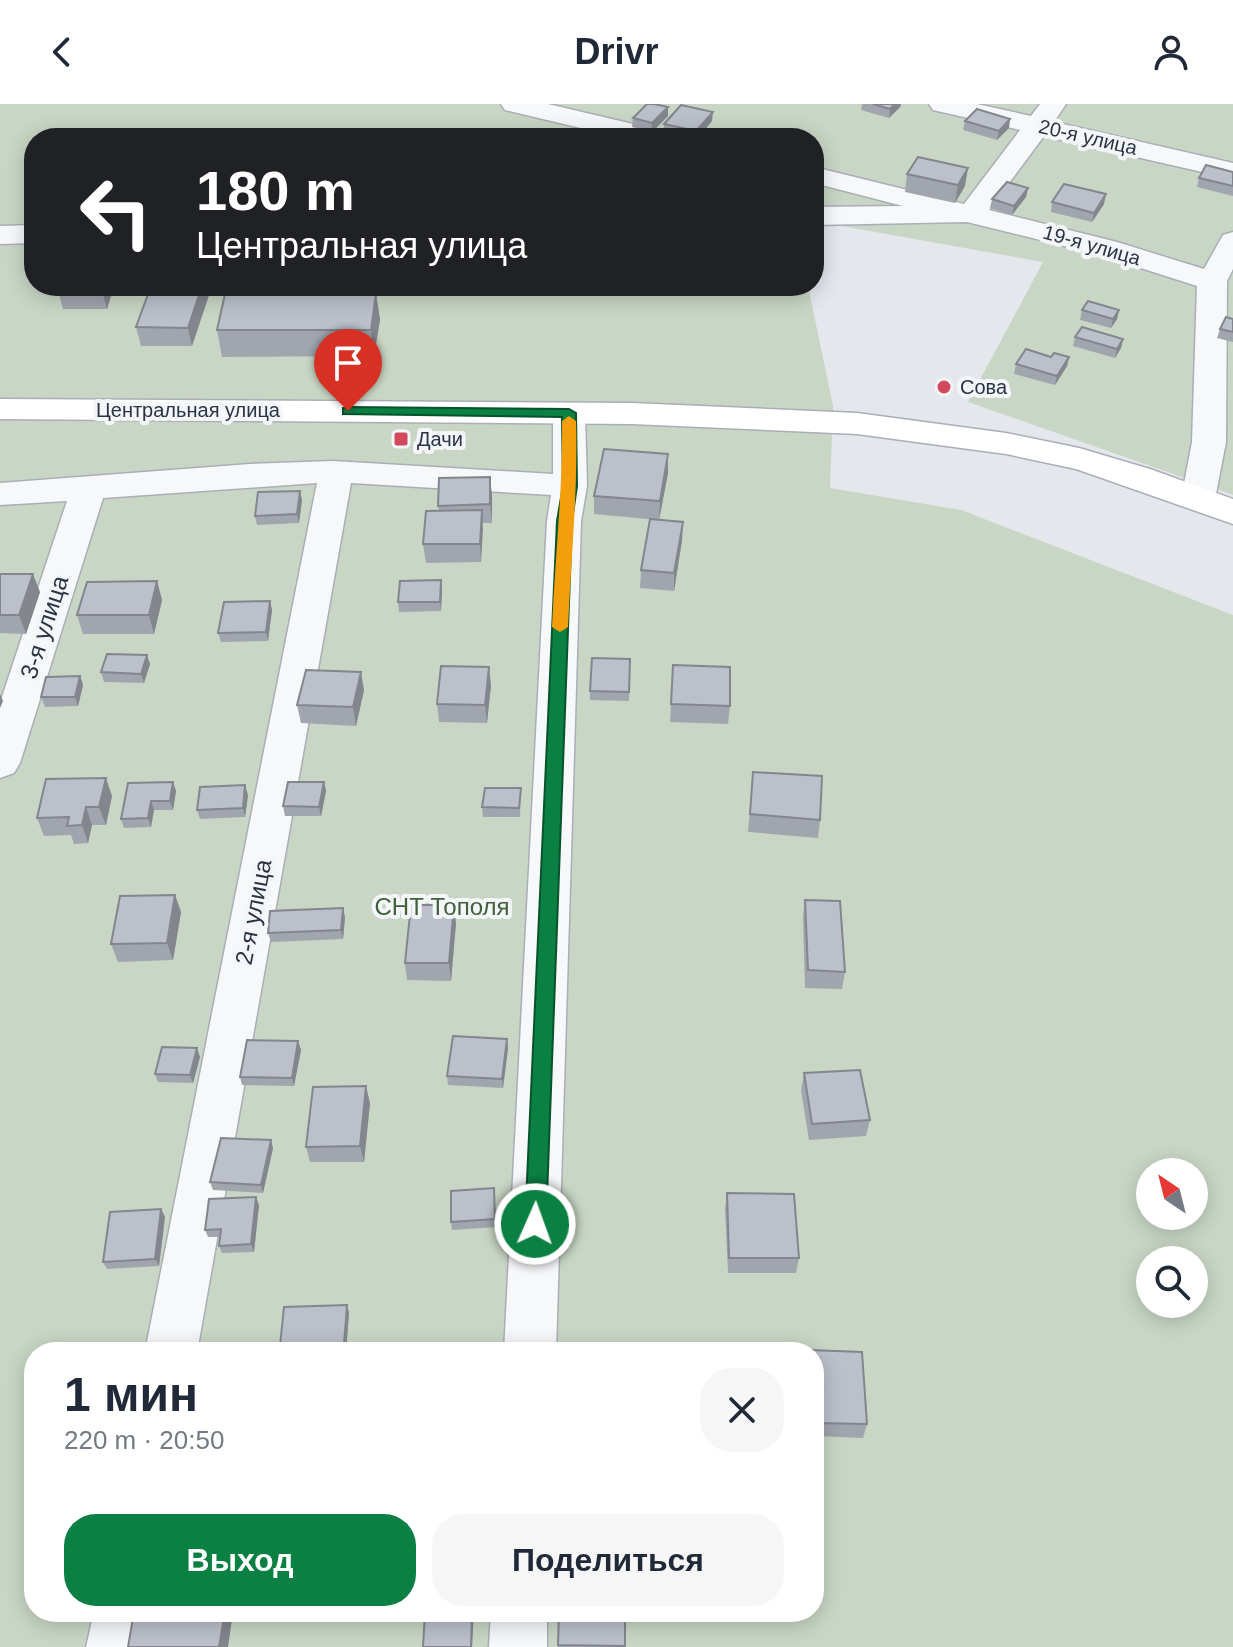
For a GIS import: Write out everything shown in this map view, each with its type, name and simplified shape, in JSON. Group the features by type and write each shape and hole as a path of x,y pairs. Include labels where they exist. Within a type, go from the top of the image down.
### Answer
{"street":[{"path":"514,104 615,128"},
{"name":"20-я улица","path":"942,104 1046,115 1233,171"},
{"path":"972,213 1046,115"},
{"name":"19-я улица","path":"824,177 1107,248 1212,281"},
{"name":"19-я улица","path":"824,216 972,213"},
{"path":"0,235 24,234"},
{"path":"1198,499 1209,442 1212,281 1233,241"},
{"name":"Центральная улица","path":"0,409 725,416 918,430 994,441 1081,460 1233,512"},
{"path":"530,1342 564,537 570,486 569,413"},
{"path":"0,494 88,490 238,474 336,472 570,486"},
{"name":"2-я улица","path":"173,1342 336,472"},
{"name":"3-я улица","path":"0,763 88,490"},
{"path":"115,1647 120,1622"},
{"path":"518,1647 519,1622"}],"green space":[{"name":"СНТ Тополя","path":"0,104 1233,104 1233,495 968,402 1043,262 824,223 824,128 24,128 24,296 810,296 833,406 830,488 961,510 1233,615 1233,1647 0,1647"}],"building":[{"path":"647,104 668,107 652,123 633,118"},
{"path":"873,104 895,104 890,109"},
{"path":"681,105 713,112 699,128 664,124"},
{"path":"977,109 1010,119 999,131 965,121"},
{"path":"918,157 968,168 958,185 907,174"},
{"path":"1206,165 1233,172 1233,186 1199,178"},
{"path":"1007,182 1028,188 1014,206 992,199"},
{"path":"1064,184 1106,194 1094,213 1052,202"},
{"path":"147,296 199,296 188,328 136,327"},
{"path":"225,296 376,296 371,330 217,330"},
{"path":"1088,301 1119,310 1113,319 1082,310"},
{"path":"1226,317 1233,319 1233,332 1220,329"},
{"path":"1082,327 1123,339 1117,349 1075,337"},
{"path":"1026,349 1051,357 1054,353 1069,357 1057,376 1016,364"},
{"path":"604,449 668,454 660,501 594,496"},
{"path":"490,477 490,504 438,506 439,478"},
{"path":"300,491 297,514 255,516 258,492"},
{"path":"482,510 480,544 423,544 426,511"},
{"path":"650,519 683,522 674,573 641,570"},
{"path":"0,574 33,574 19,615 0,615"},
{"path":"441,580 440,602 398,602 400,581"},
{"path":"157,581 149,615 77,615 87,582"},
{"path":"270,601 266,632 218,633 224,602"},
{"path":"107,654 147,655 141,674 101,672"},
{"path":"592,658 630,659 629,692 590,691"},
{"path":"673,665 730,667 730,706 671,704"},
{"path":"441,666 489,667 485,705 437,704"},
{"path":"306,670 361,672 353,707 297,705"},
{"path":"80,676 75,697 41,697 46,677"},
{"path":"753,772 822,776 820,820 750,814"},
{"path":"106,778 99,807 86,807 82,825 67,826 69,817 37,818 46,779"},
{"path":"173,782 170,801 151,801 148,818 121,819 128,783"},
{"path":"288,782 324,782 319,807 283,806"},
{"path":"245,785 243,808 197,810 200,787"},
{"path":"485,788 521,788 519,808 482,807"},
{"path":"175,895 167,943 111,944 120,896"},
{"path":"805,900 840,901 845,972 808,970"},
{"path":"411,905 454,905 449,963 405,963"},
{"path":"343,908 341,930 268,933 270,911"},
{"path":"453,1036 507,1039 502,1079 447,1076"},
{"path":"247,1040 298,1041 292,1078 240,1077"},
{"path":"162,1047 197,1048 190,1075 155,1074"},
{"path":"860,1070 870,1120 812,1124 804,1073"},
{"path":"366,1086 360,1146 306,1147 313,1087"},
{"path":"221,1138 271,1140 261,1185 210,1182"},
{"path":"494,1188 495,1219 451,1222 451,1191"},
{"path":"727,1193 794,1194 799,1258 729,1258"},
{"path":"256,1197 251,1244 219,1246 221,1229 205,1230 209,1199"},
{"path":"161,1209 155,1259 103,1262 110,1212"},
{"path":"347,1305 344,1342 280,1342 284,1307"},
{"path":"824,1351 862,1352 867,1424 824,1423"},
{"path":"132,1622 223,1622 219,1647 128,1647"},
{"path":"424,1622 472,1622 471,1647 423,1647"},
{"path":"559,1622 625,1622 625,1646 558,1645"}],"slow traffic":[{"path":"560,627 564,521 570,486 569,421"}],"place":[{"name":"Сова","path":"944,387"},
{"name":"Дачи","path":"401,439"}],"route":[{"path":"348,411 569,413 570,486 564,521 535,1224"}]}
